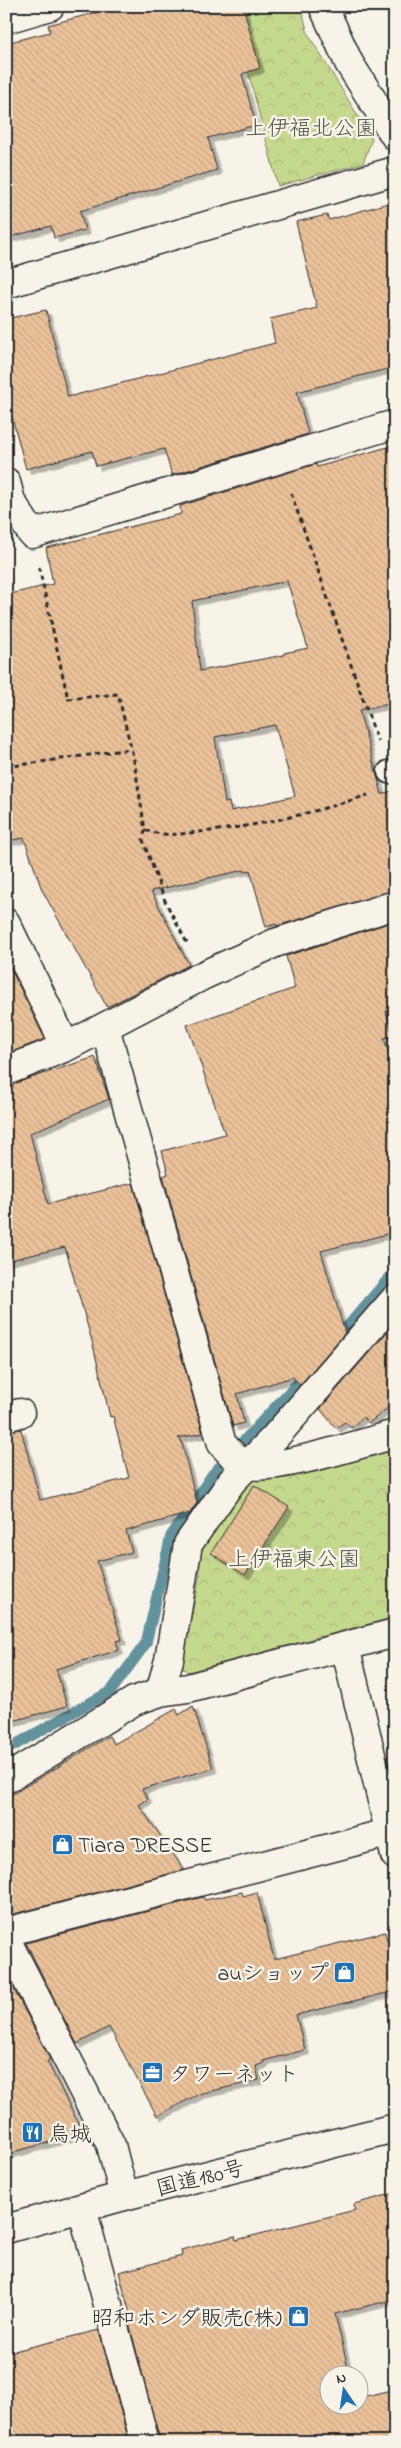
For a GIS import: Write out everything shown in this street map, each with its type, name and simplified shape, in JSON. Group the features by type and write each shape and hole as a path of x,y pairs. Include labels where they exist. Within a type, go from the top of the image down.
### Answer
{"main road":[{"path":"6,19 50,6"},
{"path":"328,7 349,62 395,136"},
{"path":"6,284 395,171"},
{"path":"8,497 32,534 395,424"},
{"path":"6,1071 66,1047 204,974 275,943 395,905"},
{"path":"6,923 66,1047"},
{"path":"105,1027 235,1456 232,1481 188,1544 169,1660 160,1692"},
{"path":"235,1456 276,1438 395,1299"},
{"path":"235,1456 281,1464 395,1434"},
{"path":"6,1779 134,1701 160,1692 188,1688 395,1633"},
{"path":"6,1932 393,1839 345,1646"},
{"path":"6,1939 111,2145 124,2196"},
{"name":"国道180号","path":"6,2229 124,2196 395,2128"},
{"path":"82,2208 145,2442"}],"path":[{"path":"145,830 159,835 242,828 319,811 387,789 392,771 280,459"},
{"path":"32,534 68,698 118,694 134,760 145,830 143,840 164,902 204,974"},
{"path":"6,767 130,749"}],"green space":[{"name":"上伊福北公園","path":"231,6 301,6 308,34 372,139 363,163 278,186"},
{"name":"上伊福東公園","path":"395,1446 395,1617 188,1672 181,1667 200,1574 196,1553 247,1476 266,1480"}],"building":[{"path":"121,6 243,6 260,68 242,74 256,125 208,138 217,170 80,211 85,230 54,238 51,226 6,238 6,43 50,32 48,25"},
{"path":"395,201 395,367 297,392 308,434 172,475 164,449 96,466 92,451 26,469 6,395 6,319 46,310 68,397 275,343 270,319 317,308 296,222 327,215 329,220"},
{"path":"395,445 395,703 359,710 382,794 395,790 395,890 277,926 276,924 266,927 250,870 151,891 189,965 107,1007 42,890 24,838 6,841 6,595 53,584 46,548 181,514 180,506 316,464 317,467","holes":["287,581 308,648 284,653 284,655 200,671 192,601","275,725 295,796 231,811 229,802 225,803 215,737"]},
{"path":"395,921 395,1008 386,1011 393,1036 384,1038 395,1072 395,1232 321,1251 345,1333 300,1385 293,1377 237,1394 244,1423 233,1426 163,1176 168,1174 162,1151 225,1134 187,1025 295,988 286,956"},
{"path":"6,959 45,1039 6,1054"},
{"path":"95,1057 109,1099 30,1133 48,1204 133,1183 203,1433 178,1438 181,1440 197,1503 190,1513 126,1531 132,1552 97,1561 122,1640 116,1641 119,1650 56,1669 67,1706 6,1723 6,1432 21,1429 40,1500 129,1478 113,1416 110,1417 92,1341 65,1247 6,1261 6,1086"},
{"path":"395,1323 395,1402 369,1423 363,1417 351,1428 345,1422 336,1428 320,1409"},
{"path":"254,1485 289,1507 245,1575 211,1553"},
{"path":"193,1706 213,1768 142,1789 148,1799 139,1805 184,1870 6,1916 6,1798 109,1736 114,1744 176,1709 179,1715"},
{"path":"242,1892 243,1896 257,1892 274,1959 385,1932 395,1972 395,1991 296,2015 305,2050 263,2061 264,2063 256,2066 259,2080 199,2094 157,2116 109,2027 77,2044 26,1943 203,1897 205,1900"},
{"path":"6,1974 50,2059 47,2061 83,2133 6,2154"},
{"path":"395,2193 395,2299 335,2314 348,2366 318,2366 318,2416 368,2416 368,2396 395,2389 395,2437 376,2442 160,2442 129,2323 132,2322 119,2272 182,2256 181,2250 235,2236 236,2240 355,2210 354,2204"},
{"path":"99,2330 129,2442 6,2442 6,2353"}],"waterway":[{"path":"334,1342 395,1271"},
{"path":"6,1750 111,1691 146,1643 171,1536 212,1475 307,1373"}],"place":[{"name":"Tiara DRESSE","path":"62,1844"},
{"name":"auショップ","path":"345,1972"},
{"name":"タワーネット","path":"153,2073"},
{"name":"烏城","path":"32,2133"},
{"name":"昭和ホンダ販売(株)","path":"298,2317"}]}
